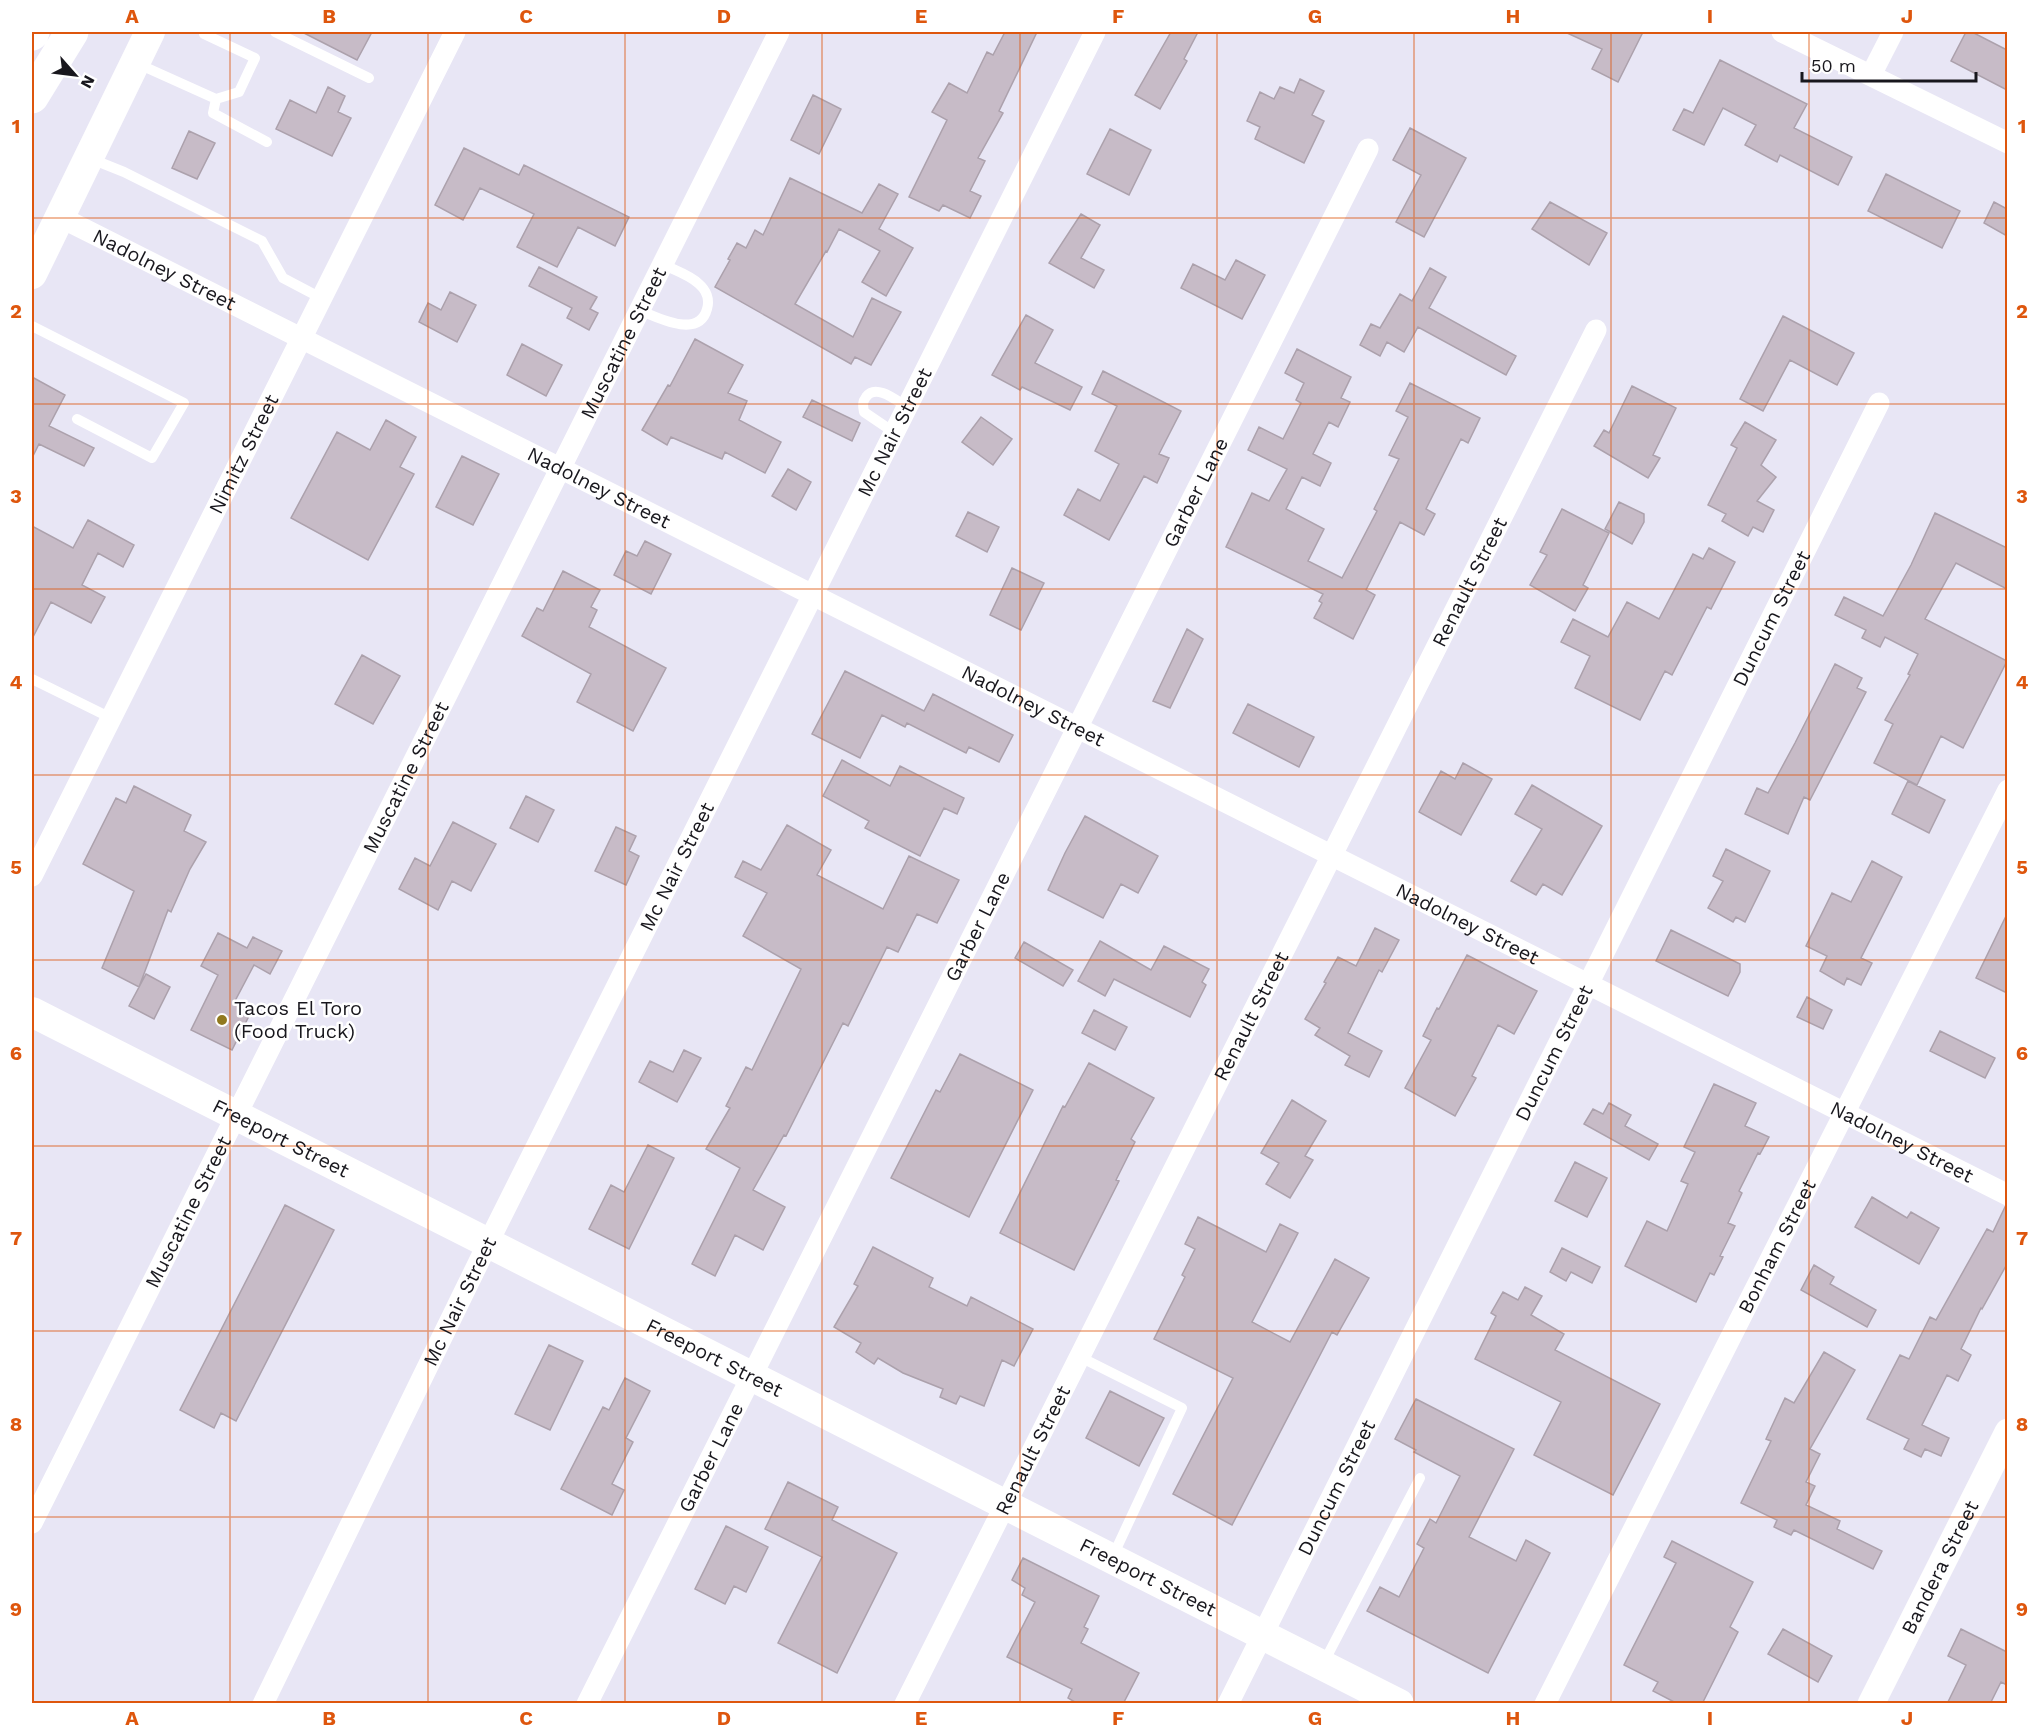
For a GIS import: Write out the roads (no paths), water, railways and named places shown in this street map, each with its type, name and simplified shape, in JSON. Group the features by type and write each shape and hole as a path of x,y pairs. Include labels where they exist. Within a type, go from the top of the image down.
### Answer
{"highway":[{"path":"32,97 72,32"}],"main road":[{"path":"32,274 150,32"},
{"name":"Freeport Street","path":"32,1012 1399,1704"}],"street":[{"name":"Nimitz Street","path":"32,876 455,32"},
{"name":"Muscatine Street","path":"32,1523 779,32"},
{"name":"Mc Nair Street","path":"263,1704 488,1243 1095,32"},
{"path":"1782,32 2007,143"},
{"path":"1871,75 1893,32"},
{"name":"Garber Lane","path":"587,1704 1368,149"},
{"name":"Nadolney Street","path":"60,217 2007,1195"},
{"name":"Renault Street","path":"905,1704 1596,330"},
{"name":"Duncum Street","path":"1228,1704 1879,404"},
{"name":"Bonham Street","path":"1545,1704 2007,790"},
{"name":"Bandera Street","path":"1872,1704 2007,1432"}],"lane":[{"path":"275,32 369,78"},
{"path":"135,63 216,99 239,92 255,58 204,34"},
{"path":"216,99 213,113 267,142"},
{"path":"89,158 123,172 262,242 283,278 321,298"},
{"path":"639,310 663,320 686,325 698,323 706,316 709,304 706,292 698,283 662,264"},
{"path":"32,326 184,403 152,458 77,419"},
{"path":"895,432 864,412 862,404 870,393 877,392 886,394 907,407"},
{"path":"32,679 111,718"},
{"path":"1080,1358 1182,1408 1112,1558"},
{"path":"1323,1665 1420,1478"}],"place":[{"name":"Tacos El Toro (Food Truck)","path":"222,1020"}]}
